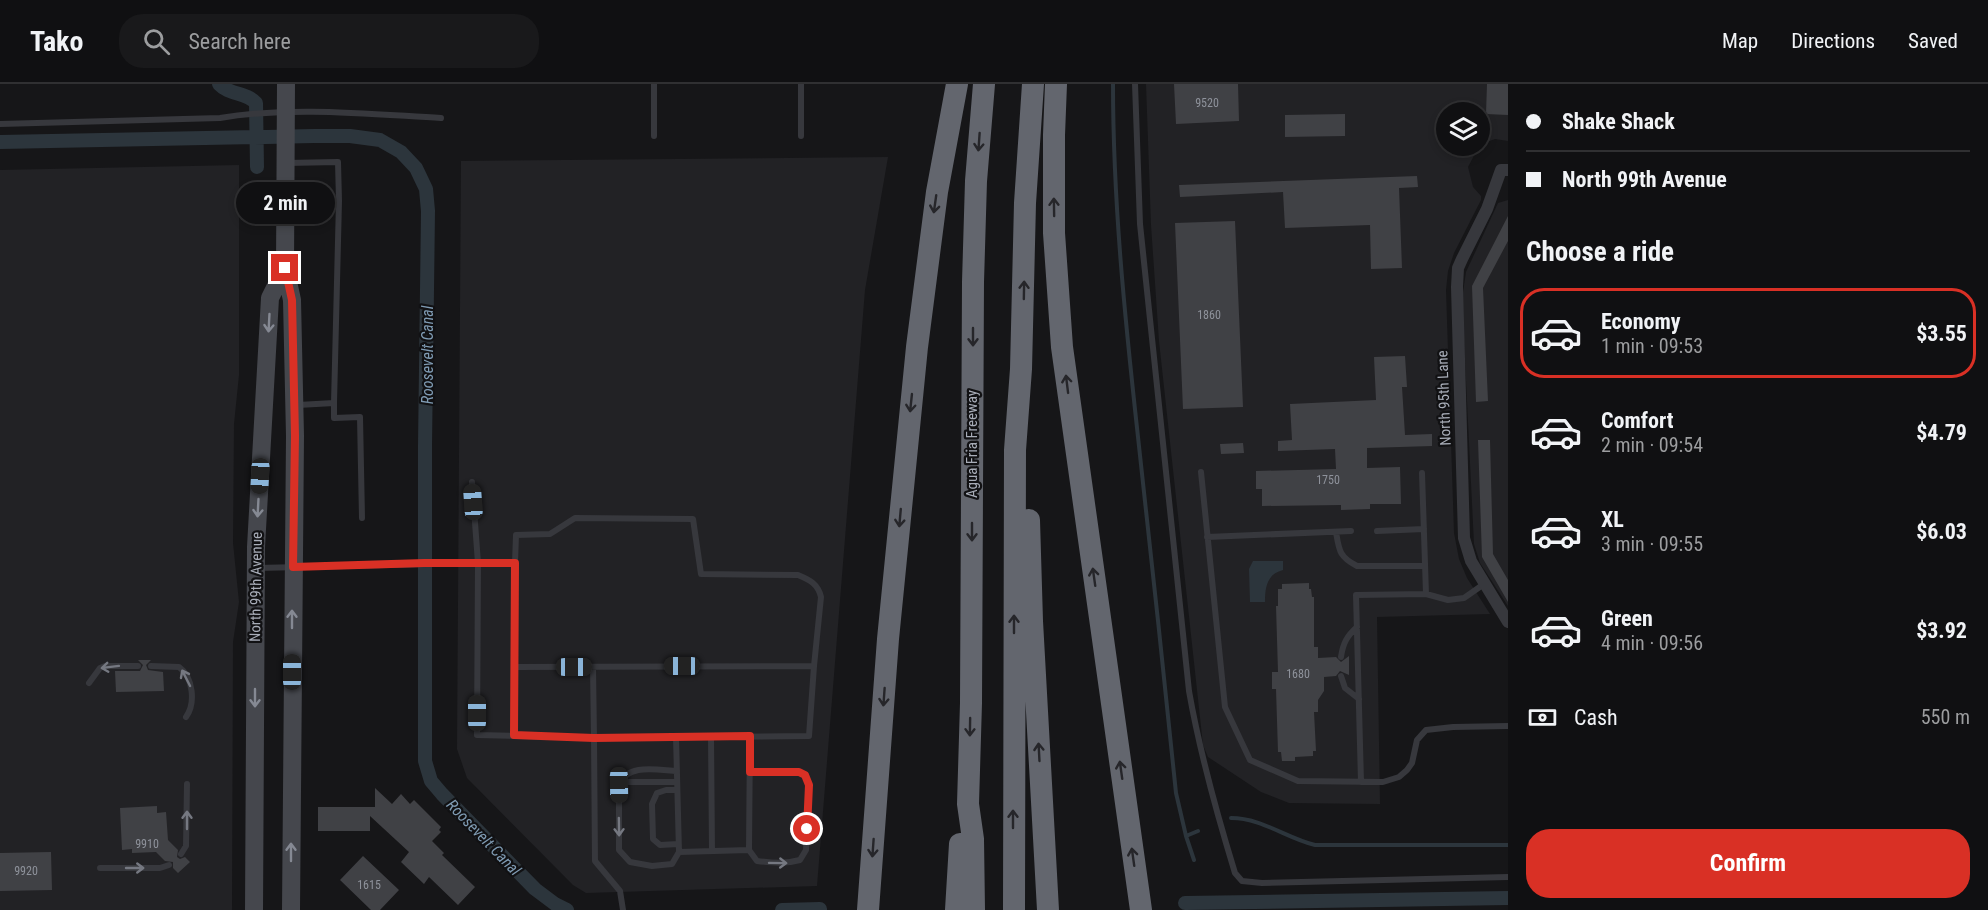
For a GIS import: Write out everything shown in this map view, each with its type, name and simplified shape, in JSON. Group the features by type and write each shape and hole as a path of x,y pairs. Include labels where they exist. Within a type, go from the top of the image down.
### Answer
{"highway":[{"path":"868,910 888,639 917,346 937,192 957,84"},
{"name":"Agua Fria Freeway","path":"966,883 961,839 968,804 976,181 984,84"},
{"path":"1014,910 1015,450 1021,369 1025,203 1033,84"},
{"path":"1056,84 1054,233 1062,347 1141,910"},
{"path":"1021,369 1028,452 1032,621 1048,910"},
{"path":"956,910 966,883"},
{"path":"966,883 974,910"}],"main road":[{"name":"North 99th Avenue","path":"286,84 285,268 292,300 294,405 291,910"},
{"name":"North 99th Avenue","path":"254,910 255,568 270,298 285,268"}],"street":[{"name":"North 95th Lane","path":"1504,170 1458,268 1457,287 1464,538 1470,561 1508,622"}],"lane":[{"path":"654,84 654,136"},
{"path":"801,84 801,136"},
{"path":"1135,84 1140,224 1189,690 1198,744 1235,873 1242,881 1263,883 1508,877"},
{"path":"0,124 213,118 249,114 267,114 286,118 351,113 441,118"},
{"path":"286,154 338,162 334,418 360,417 363,518"},
{"path":"294,405 334,403"},
{"path":"1201,472 1225,707 1250,760 1298,781 1383,782 1400,777 1412,763 1416,740 1426,730 1508,726"},
{"path":"1422,473 1426,594"},
{"path":"472,482 478,562 477,735 594,738 809,736 821,597 819,588 808,579 798,575 701,574 693,519 575,518 550,534 516,535 514,735"},
{"path":"1377,531 1424,530"},
{"path":"1207,537 1351,531"},
{"path":"1336,532 1340,552 1348,561 1357,566 1425,566"},
{"path":"255,568 515,563"},
{"path":"1361,782 1356,595 1426,594 1448,600 1464,598 1484,584"},
{"path":"1341,657 1348,635 1357,627"},
{"path":"89,682 100,668 105,666 138,666"},
{"path":"151,666 179,667 188,677 190,706 186,717"},
{"path":"514,667 814,666"},
{"path":"593,667 595,861 620,891 623,910"},
{"path":"1341,676 1345,688 1359,699"},
{"path":"750,736 749,850 758,861 774,864 800,860 807,850 809,785 805,775 799,772 750,772"},
{"path":"711,737 712,851"},
{"path":"676,738 677,771 677,790 679,848 672,864 652,866 630,862 619,850 619,785 621,778 630,771 677,771"},
{"path":"619,785 627,782 677,782"},
{"path":"182,854 186,846 187,784"},
{"path":"677,790 657,793 652,804 653,839 660,844 679,848 712,851 749,850"},
{"path":"100,868 160,868 170,865"}],"shaded area":[{"path":"1146,84 1508,84 1508,141 1495,139 1490,141 1490,102 1436,102 1436,156 1474,156 1468,167 1473,187 1481,196 1454,253 1448,271 1446,290 1454,533 1459,559 1467,578 1490,614 1377,617 1380,804 1289,803 1261,792 1208,757 1203,745 1159,341 1151,225"},
{"path":"888,157 865,290 817,886 586,893 573,885 467,778 457,749 461,161"},
{"path":"239,165 239,375 234,424 233,543 239,602 233,642 232,910 0,910 0,170"},
{"path":"1508,200 1508,606 1480,563 1474,544 1462,299 1466,272 1498,203"},
{"path":"1253,561 1283,561 1283,570 1273,575 1268,582 1265,602 1250,602 1249,569"}],"building":[{"path":"1174,84 1238,84 1239,121 1176,124"},
{"path":"1487,84 1508,84 1508,115 1490,114 1490,102 1486,102"},
{"path":"1345,114 1345,136 1285,137 1285,115"},
{"path":"1417,176 1418,187 1399,188 1402,268 1371,269 1370,225 1285,228 1283,192 1180,197 1179,185"},
{"path":"1508,216 1508,241 1483,288 1488,401 1476,402 1472,286"},
{"path":"1235,221 1243,407 1183,409 1175,223"},
{"path":"1405,356 1407,387 1402,387 1405,435 1432,434 1432,446 1367,448 1367,468 1400,467 1401,504 1370,504 1370,509 1341,510 1341,505 1262,506 1262,489 1256,489 1256,471 1336,469 1335,449 1278,451 1278,441 1292,440 1290,404 1376,400 1374,357"},
{"path":"1478,440 1490,440 1493,554 1508,580 1508,602 1482,557"},
{"path":"1243,443 1244,453 1221,454 1220,444"},
{"path":"1309,583 1309,589 1314,597 1314,647 1318,647 1318,658 1336,657 1341,662 1349,656 1349,675 1340,671 1336,676 1324,677 1324,691 1318,700 1318,712 1314,712 1316,751 1313,751 1313,756 1295,757 1295,761 1282,761 1281,752 1278,752 1276,689 1272,689 1272,672 1278,672 1276,606 1278,606 1278,589 1282,589 1282,584"},
{"path":"138,660 151,660 146,665 148,670 163,672 164,691 116,692 115,671 140,671 143,665"},
{"path":"375,788 392,804 401,794 410,804 414,800 441,827 439,830 441,832 432,841 444,853 442,855 475,887 458,905 429,877 424,884 401,862 409,852 370,816 370,831 318,831 318,807 375,807"},
{"path":"157,806 157,813 166,812 168,840 178,850 177,857 180,859 185,857 190,862 178,873 173,868 173,862 165,861 156,852 132,853 132,849 122,850 120,808"},
{"path":"51,852 52,890 0,891 0,853"},
{"path":"363,856 399,890 380,910 371,910 340,880"}],"waterway":[{"path":"219,84 256,103 257,167"},
{"path":"1113,84 1117,216 1133,393 1176,793 1194,860"},
{"name":"Roosevelt Canal","path":"0,142 350,136 380,140 401,152 416,168 426,189 428,211 425,761 431,781 442,794 535,889 567,910"},
{"path":"1231,818 1253,821 1315,845 1508,845"},
{"path":"1186,836 1198,831"},
{"name":"Roosevelt Canal","path":"1185,903 1508,898"},
{"name":"Roosevelt Canal","path":"782,910 820,909"}],"route":[{"path":"285,268 292,300 295,436 293,567 515,563 514,735 594,738 750,736 750,772 799,772 805,775 809,785 807,829"}]}
